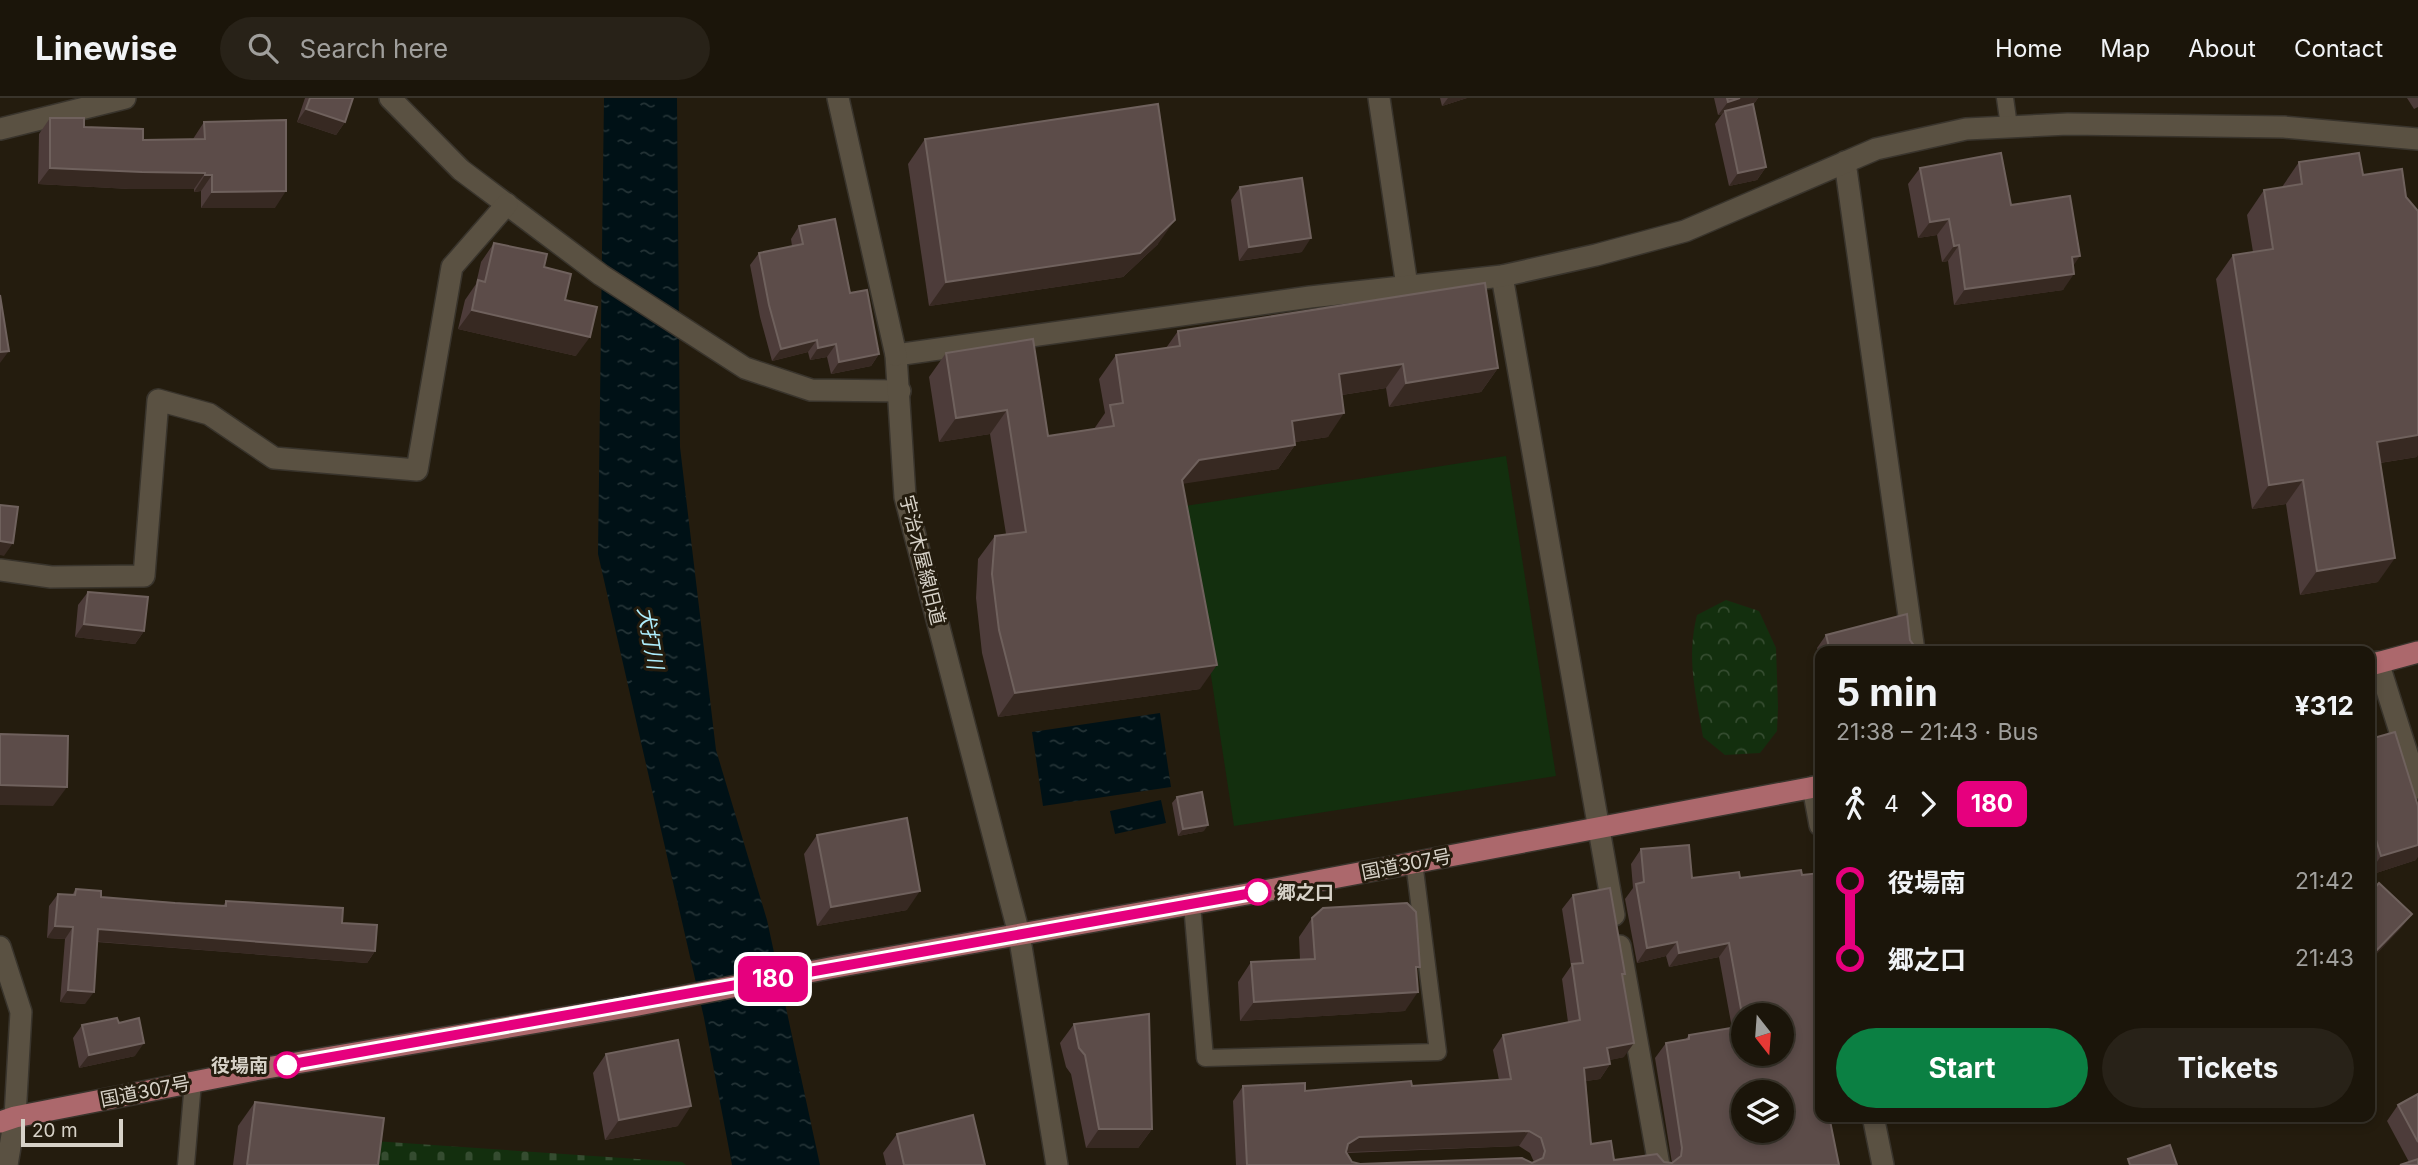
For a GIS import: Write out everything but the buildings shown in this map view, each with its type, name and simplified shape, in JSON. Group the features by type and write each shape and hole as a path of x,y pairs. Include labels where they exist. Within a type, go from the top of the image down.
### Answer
{"highway":[{"path":"2375,664 2418,652"},
{"name":"国道307号","path":"7,1119 193,1082 633,1006 823,969 1192,904 1815,786"}],"street":[{"path":"0,129 125,98"},
{"path":"390,98 461,170 601,275 745,368 811,390 900,391"},
{"name":"宇治木屋線旧道","path":"838,98 896,355 905,497 1019,934 1057,1165"},
{"path":"1379,98 1407,286"},
{"path":"896,355 1310,296 1502,276 1685,232 1876,149 1966,129 2068,124 2284,127 2418,139"},
{"path":"1845,162 1913,646"},
{"path":"0,570 51,577 144,576 158,400 209,414 274,458 417,470 452,267 507,204"},
{"path":"1502,276 1659,1165"},
{"path":"2375,667 2418,788"},
{"path":"0,947 21,1012 7,1119 7,1165"},
{"path":"1874,1122 1883,1165"}],"lane":[{"path":"2005,98 2009,127"},
{"path":"1192,904 1205,1058 1438,1052 1415,862"},
{"path":"186,1165 193,1082"}],"green space":[{"path":"1506,456 1556,776 1234,826 1185,506"},
{"path":"1726,600 1759,611 1776,648 1777,731 1760,753 1725,755 1703,737 1693,676 1694,631 1697,615"},
{"path":"374,1141 682,1162 686,1165 371,1165"}],"water":[{"name":"犬打川","path":"604,98 677,98 680,447 716,750 767,920 820,1165 732,1165 704,1018 598,554"},
{"path":"1160,713 1171,787 1043,806 1032,732"},
{"path":"1161,800 1166,823 1115,834 1110,811"}],"bus line":[{"name":"180","path":"287,1065 633,1006 1258,892"}],"place":[{"name":"郷之口","path":"1258,892"},
{"name":"役場南","path":"287,1065"}]}
